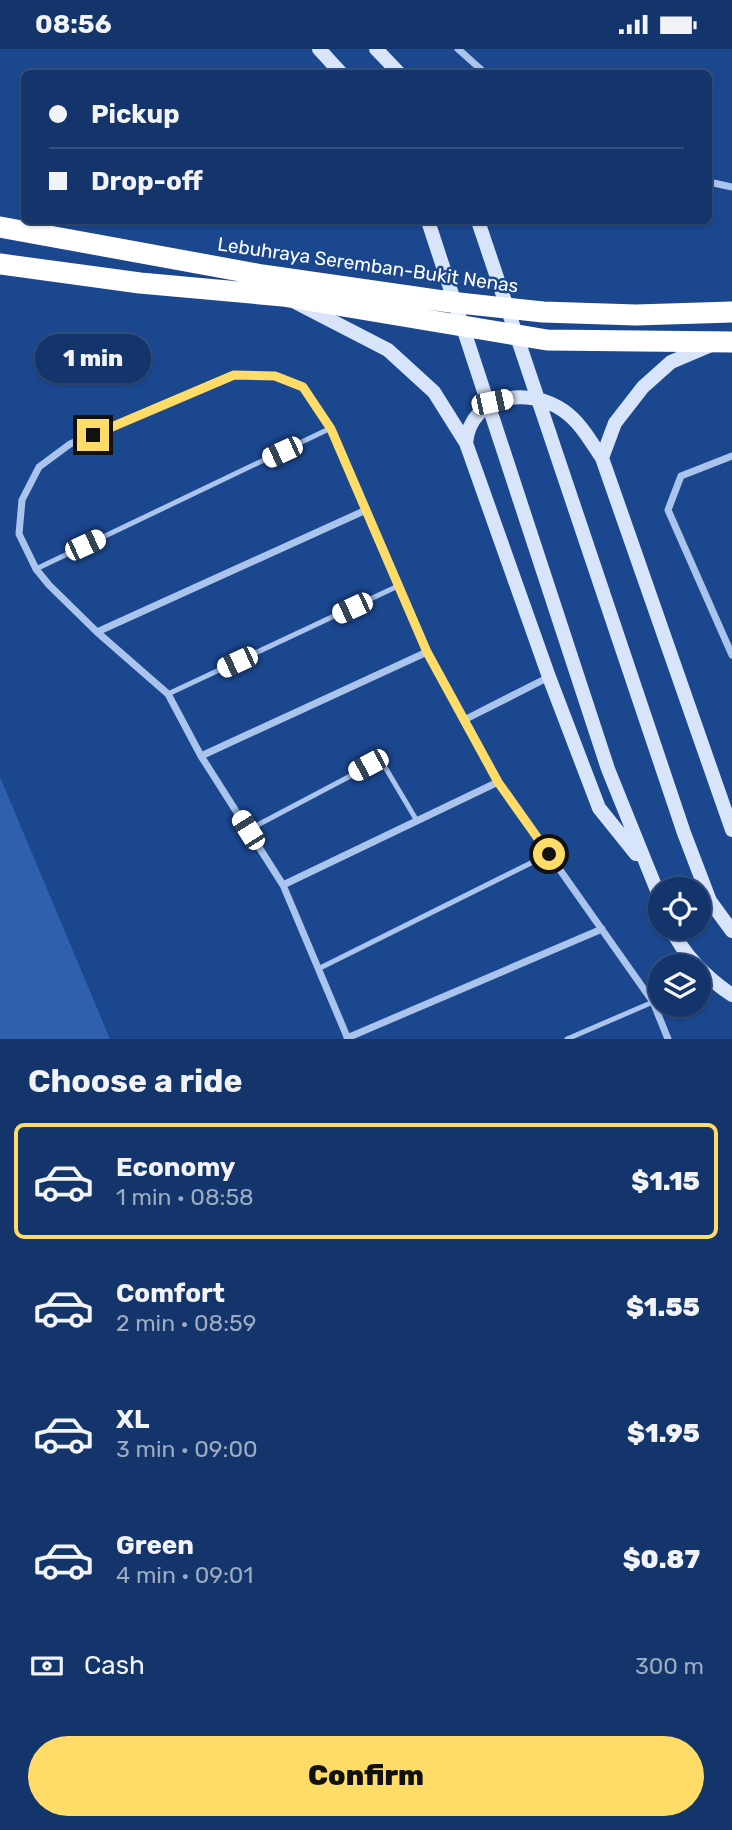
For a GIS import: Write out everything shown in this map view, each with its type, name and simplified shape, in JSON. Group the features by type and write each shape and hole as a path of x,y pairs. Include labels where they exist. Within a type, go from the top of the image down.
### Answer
{"highway":[{"name":"Lebuhraya Seremban-Bukit Nenas","path":"0,227 262,275 476,305 543,312 636,315 732,312"},
{"path":"0,264 140,283 283,296 547,340 724,343"}],"street":[{"path":"319,49 338,70"},
{"path":"376,49 396,70"},
{"path":"458,49 482,70"},
{"path":"712,183 732,187"},
{"path":"429,224 608,769 651,877"},
{"path":"479,224 684,833 710,901 732,931"},
{"path":"283,296 388,349 434,392 466,443 598,808 648,869"},
{"path":"603,458 615,423 643,387 671,362 724,343"},
{"path":"601,929 347,1039 282,885 201,756 168,695 97,632 36,569 19,534 22,500 39,467 70,445 234,375 275,376 303,387 331,429 427,652 498,782 648,995"},
{"path":"466,443 467,429 473,418 492,402 517,397 549,402 566,412 584,431 603,458 732,830"},
{"path":"732,456 681,476 668,510 730,641 732,655"},
{"path":"97,632 366,510"},
{"path":"201,756 427,652"},
{"path":"464,720 549,677"},
{"path":"282,885 498,782"},
{"path":"676,940 732,995"},
{"path":"659,1017 668,1039"}],"lane":[{"path":"36,569 331,429"},
{"path":"168,695 398,586"},
{"path":"248,830 375,763 385,768 417,821"},
{"path":"318,969 549,854"},
{"path":"567,1039 648,1004"}],"shaded area":[{"path":"0,777 110,1039 0,1039"}],"route":[{"path":"93,435 234,375 275,376 303,387 331,429 427,652 498,782 549,854"}]}
